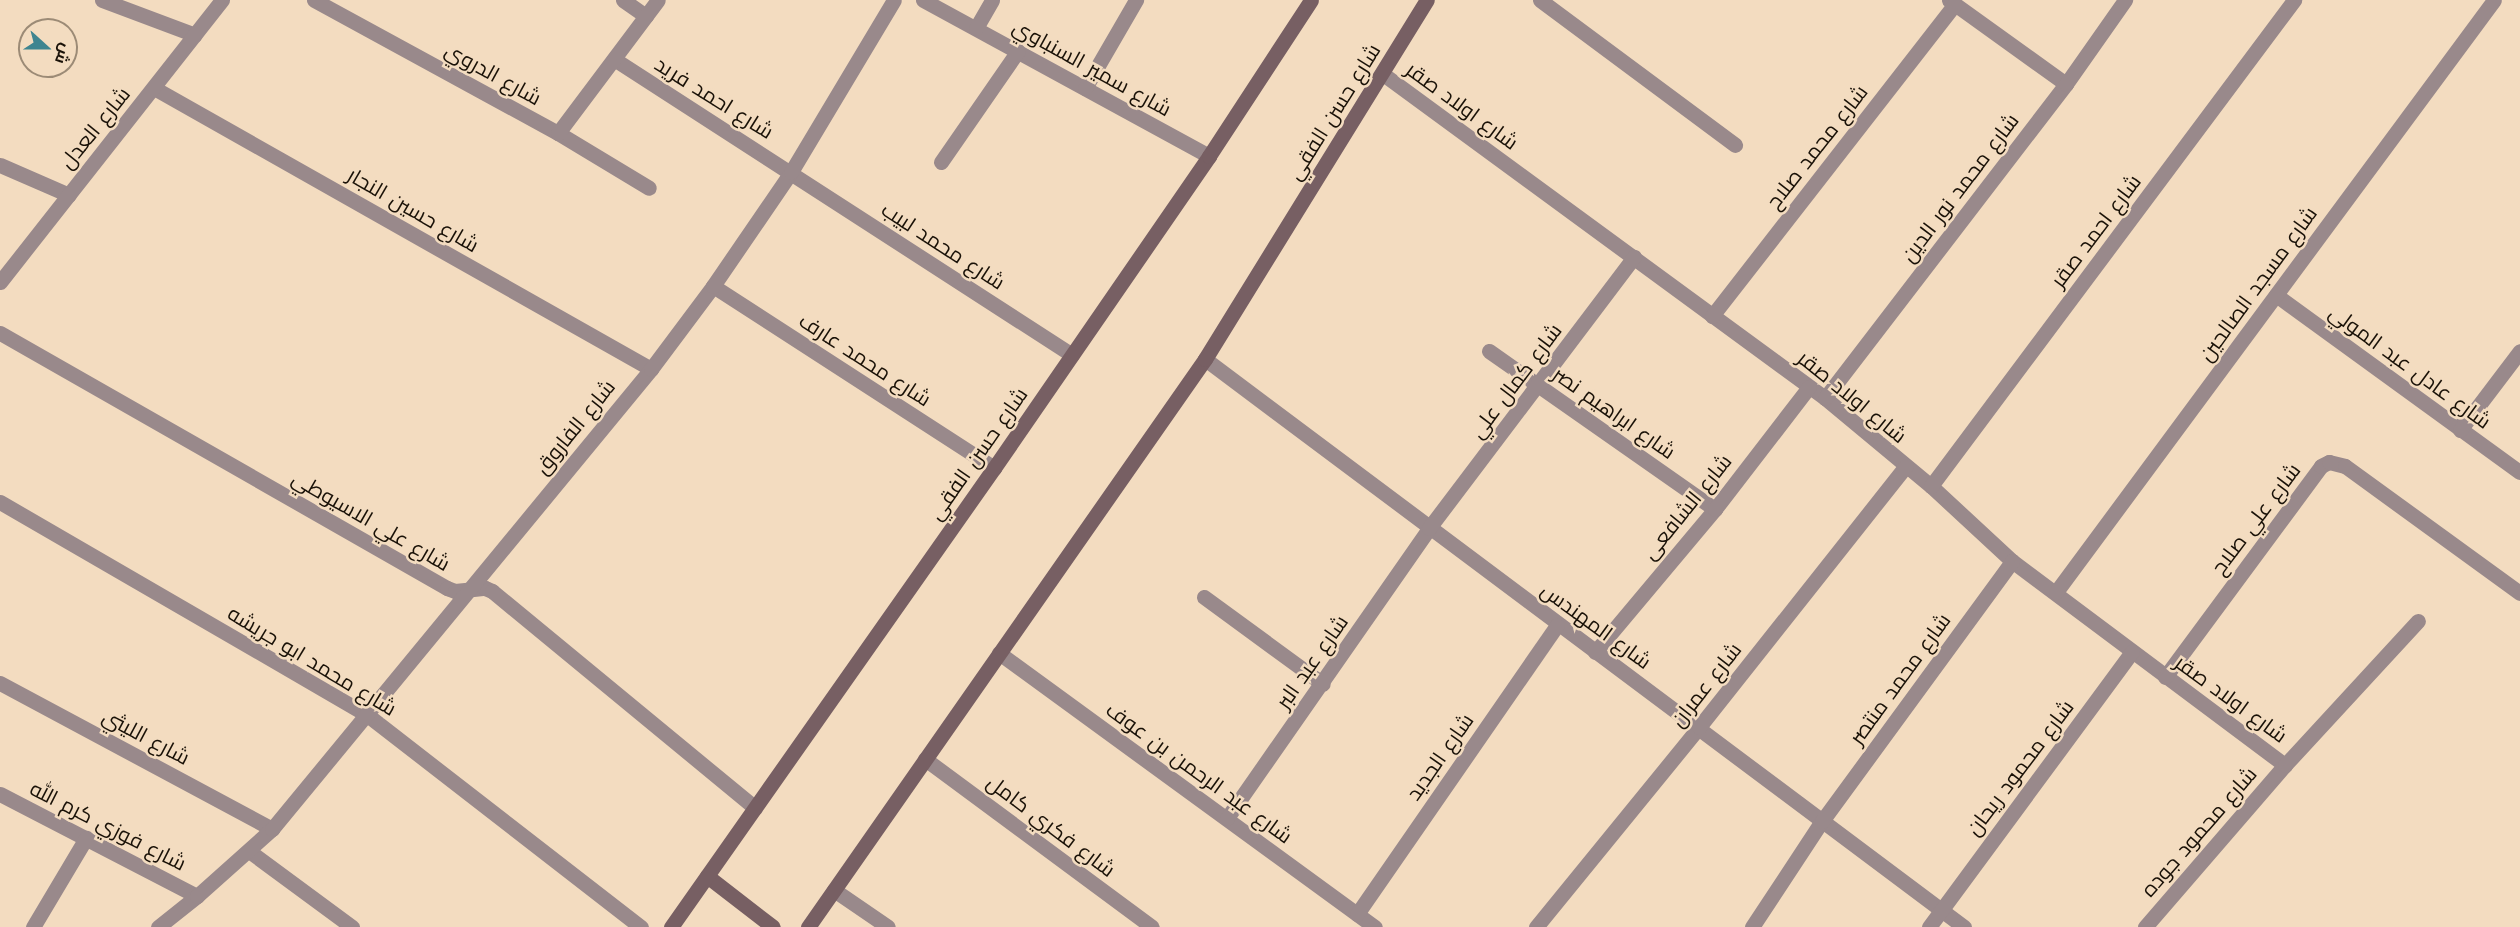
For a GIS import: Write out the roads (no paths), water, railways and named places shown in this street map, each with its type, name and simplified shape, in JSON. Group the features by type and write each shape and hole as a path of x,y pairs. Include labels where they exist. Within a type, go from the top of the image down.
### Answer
{"street":[{"path":"102,0 195,35"},
{"name":"شارع العدل","path":"0,282 222,0"},
{"name":"شارع الدروي","path":"314,0 558,133 649,188"},
{"path":"623,0 646,16"},
{"path":"558,133 658,0"},
{"name":"شارع الفاروق","path":"158,927 197,896 272,829 651,369 713,286 791,171 894,0"},
{"name":"شارع سمير السنباوي","path":"923,0 1209,156"},
{"path":"976,28 992,0"},
{"path":"1085,88 1136,0"},
{"name":"شارع حسن الفقي","path":"671,927 994,468 1209,156 1311,0"},
{"name":"شارع حسن الفقي","path":"808,927 1205,358 1427,0"},
{"path":"1540,0 1735,145"},
{"name":"شارع محمد نور الدين","path":"1825,398 2066,84 2125,0"},
{"name":"شارع احمد صقر","path":"1931,486 2294,0"},
{"name":"شارع مسجد الصالحين","path":"2056,592 2494,0"},
{"path":"1952,2 2066,84"},
{"name":"شارع محمد صلاح","path":"1712,316 1952,2"},
{"path":"941,162 1018,51"},
{"name":"شارع احمد فريد","path":"614,59 791,171"},
{"name":"شارع اولاد صقر","path":"1383,74 1825,398 1931,486 2012,561 2285,765"},
{"name":"شارع حسين النجار","path":"154,88 651,369"},
{"path":"0,165 69,195"},
{"name":"شارع محمد لبيب","path":"791,171 1072,355"},
{"name":"شارع كمال علي","path":"1430,528 1634,257"},
{"name":"شارع محمد عارف","path":"713,286 994,468"},
{"name":"شارع عادل عبد المولي","path":"2276,295 2520,472"},
{"name":"شارع علي الاسيوطي","path":"0,333 447,588 455,591 485,588 492,591 755,808"},
{"name":"شارع ابراهيم نصر","path":"1489,351 1715,509"},
{"path":"2460,430 2520,351"},
{"name":"شارع المهندس","path":"1205,358 1557,625 1699,727 1964,927"},
{"name":"شارع الشافعى","path":"1595,652 1715,509 1809,387"},
{"name":"شارع علي صلاح","path":"2165,677 2321,466 2329,462 2345,466 2520,593"},
{"name":"شارع عمران","path":"1536,927 1699,727 1906,466"},
{"name":"شارع محمد ابو جريشه","path":"0,502 366,714 641,927"},
{"name":"شارع عبد البر","path":"1227,818 1323,684 1430,528"},
{"name":"شارع محمد منتصر","path":"1752,927 1822,821 2012,561"},
{"path":"1204,597 1323,684"},
{"name":"شارع محمود جوده","path":"2145,927 2285,765 2418,621"},
{"name":"شارع الجديد","path":"1357,914 1557,625"},
{"name":"شارع محمود ريحان","path":"1929,927 1940,909 2132,652"},
{"name":"شارع عبد الرحمن بن عوف","path":"999,653 1375,927"},
{"name":"شارع الليثي","path":"0,683 272,829"},
{"name":"شارع فكري كامل","path":"925,759 1152,927"},
{"name":"شارع فوزي كرم الله","path":"0,794 197,896"},
{"path":"33,927 86,838"},
{"path":"249,851 352,927"},
{"path":"707,876 773,927"},
{"path":"834,890 888,927"}]}
